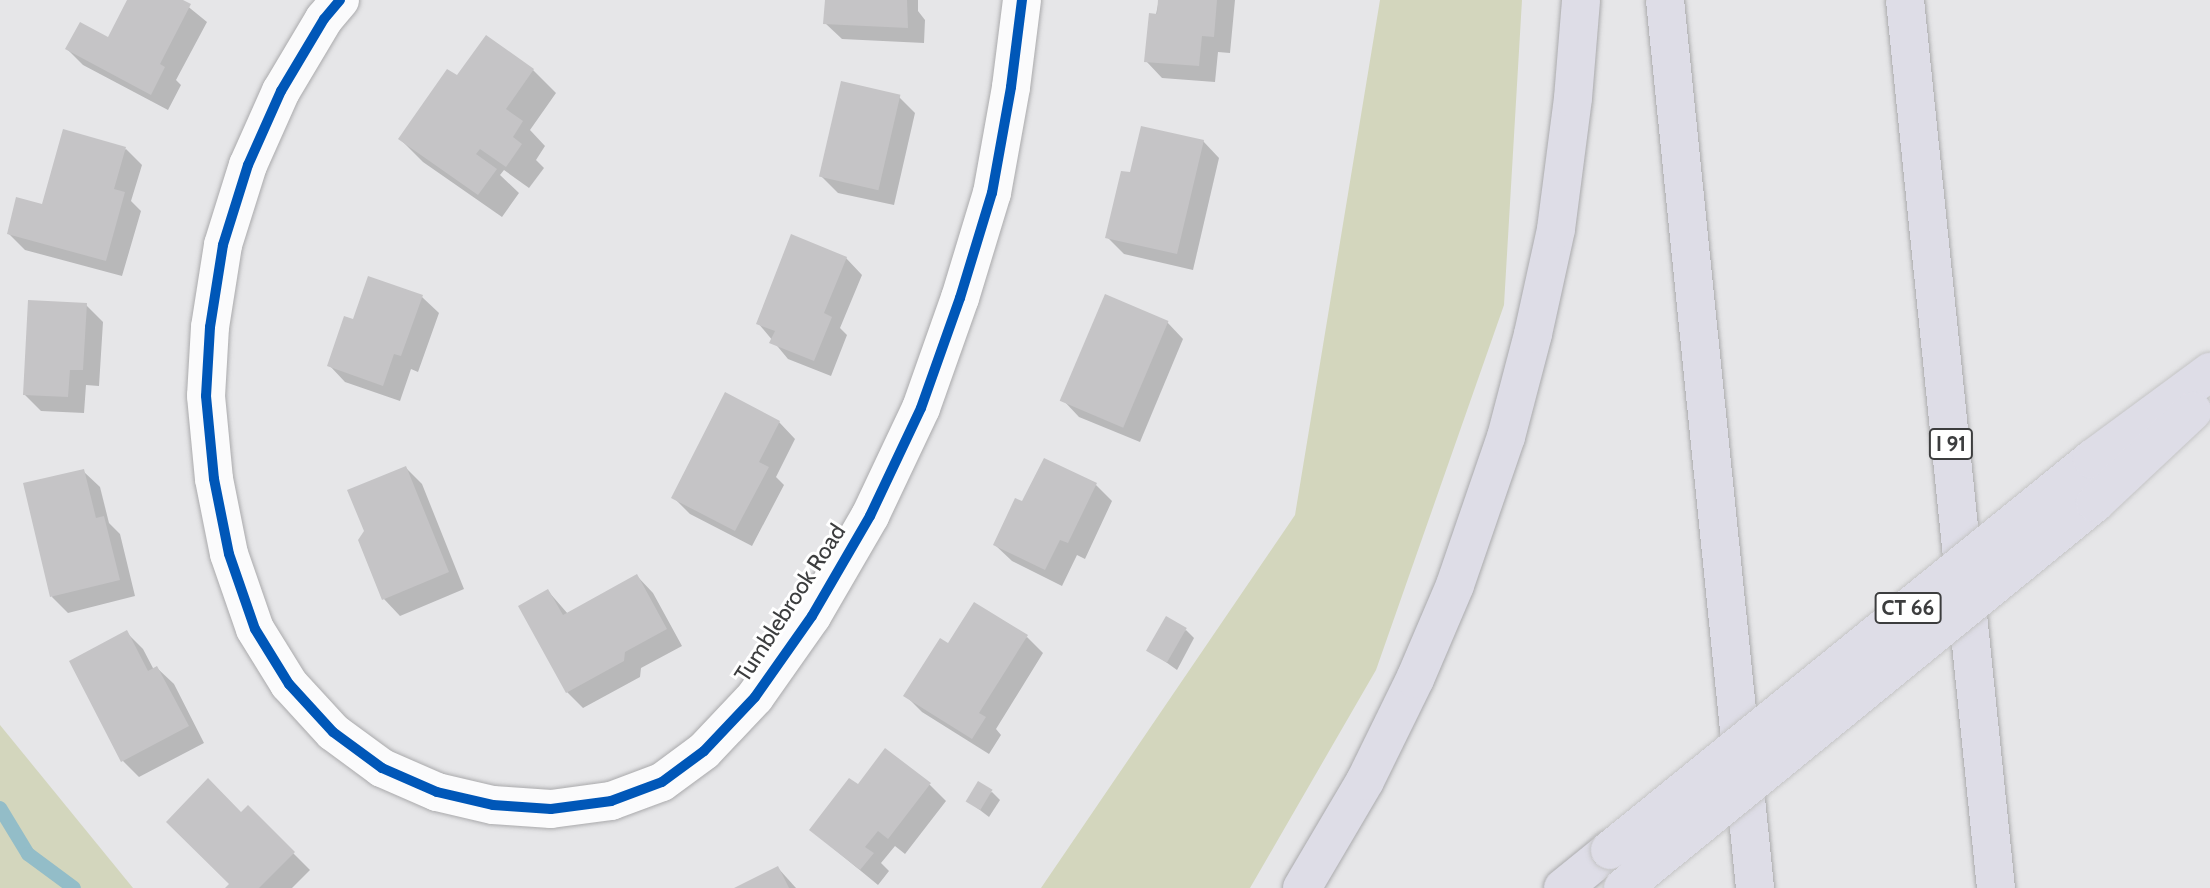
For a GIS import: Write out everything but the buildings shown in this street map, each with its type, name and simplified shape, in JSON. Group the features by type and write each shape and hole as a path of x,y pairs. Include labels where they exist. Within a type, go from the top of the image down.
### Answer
{"highway":[{"path":"1302,888 1365,781 1410,691 1455,585 1498,462 1533,334 1556,229 1573,98 1581,0"},
{"path":"1665,0 1755,888"},
{"name":"I 91","path":"1905,0 1996,888"},
{"name":"CT 66","path":"1563,888 2092,459 2210,372"},
{"path":"1623,888 2095,503 2210,395"}],"street":[{"name":"Tumblebrook Road","path":"340,0 324,19 281,90 248,165 223,245 211,327 206,396 214,479 229,554 255,629 289,684 333,732 382,768 437,792 493,805 551,809 611,802 662,782 704,751 755,698 812,616 870,516 921,408 960,298 992,193 1011,87 1022,0"}],"green space":[{"path":"1380,0 1522,0 1504,305 1376,670 1250,888 1041,888 1295,515"},
{"path":"0,725 133,888 0,888"}],"waterway":[{"path":"0,808 28,854 74,888"}],"cycle path":[{"path":"340,0 324,19 281,91 248,165 223,245 210,327 206,396 214,479 229,554 255,629 289,684 333,732 382,768 437,792 493,805 551,809 611,801 662,782 704,751 755,697 812,616 870,516 921,408 960,298 992,193 1011,87 1022,0"}]}
